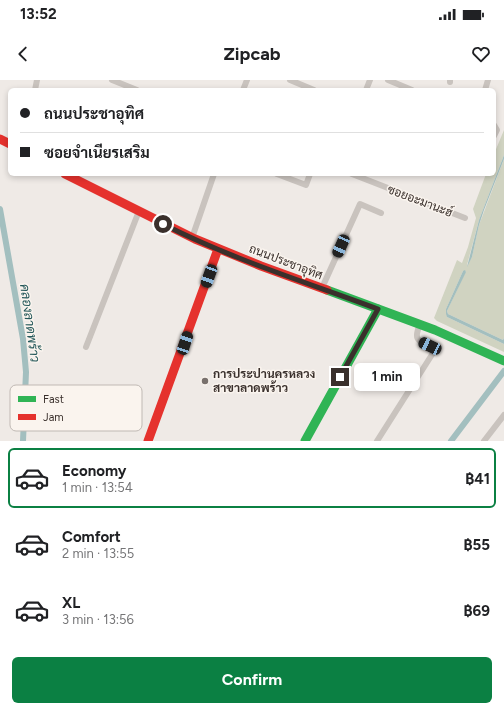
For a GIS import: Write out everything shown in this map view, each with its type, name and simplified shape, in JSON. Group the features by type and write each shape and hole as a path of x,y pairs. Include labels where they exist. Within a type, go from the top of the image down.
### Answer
{"main road":[{"name":"ถนนประชาอุทิศ","path":"69,176 192,238 420,324 504,361"},
{"path":"148,441 218,249"},
{"path":"305,441 378,309"}],"street":[{"path":"112,80 132,88"},
{"path":"290,80 309,88"},
{"path":"388,80 407,88"},
{"path":"192,238 213,176"},
{"path":"282,176 306,185 309,176"},
{"name":"ซอยอะมานะฮ์","path":"357,176 465,218"},
{"path":"322,288 360,204 381,213"},
{"path":"86,347 139,211"},
{"path":"377,441 433,353 432,347 418,341 416,337 420,324"},
{"path":"484,441 504,415"}],"green space":[{"path":"504,130 504,155 496,176 496,149"},
{"path":"504,159 503,340 448,314 447,311 466,271 463,271 446,309 447,317 504,344 504,352 437,321 434,318 457,260 462,263 468,247 476,218 473,209 485,176 496,176 479,220 467,266 472,257 479,225"}],"water":[{"path":"504,155 504,159 479,225 472,257 467,267 479,220"},
{"path":"465,270 466,272 447,311 448,314 503,340 504,338 504,344 447,317 446,309 463,271"}],"waterway":[{"name":"คลองลาดพร้าว","path":"0,209 23,339 26,372 25,385"},
{"path":"451,441 504,371"},
{"name":"คลองลาดพร้าว","path":"23,431 23,441"}],"traffic: fast":[{"path":"327,290 435,330 504,361"},
{"path":"305,441 378,309"}],"traffic: jam":[{"path":"0,139 8,143"},
{"path":"69,176 195,239 261,266 327,290"},
{"path":"148,441 218,249"}],"place":[{"name":"การประปานครหลวง สาขาลาดพร้าว","path":"205,381"}],"route":[{"path":"163,224 261,266 378,309 340,377"}]}
